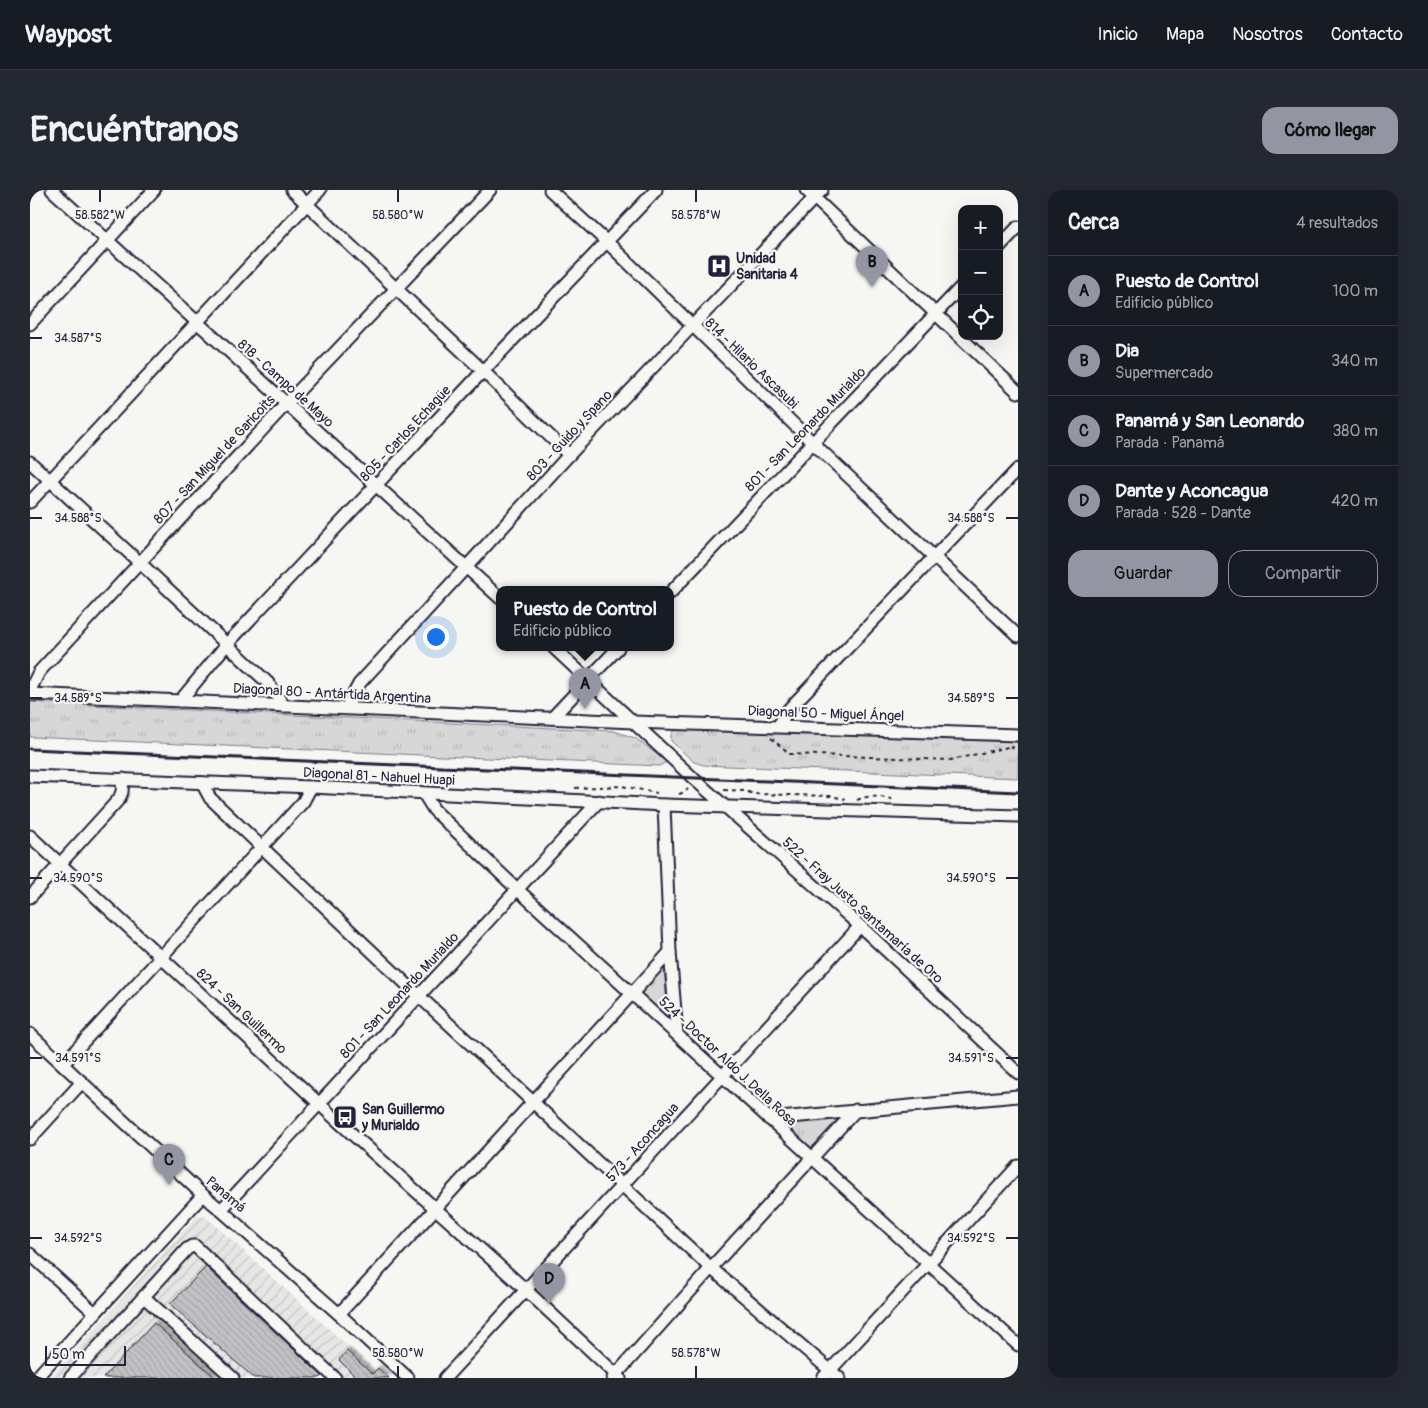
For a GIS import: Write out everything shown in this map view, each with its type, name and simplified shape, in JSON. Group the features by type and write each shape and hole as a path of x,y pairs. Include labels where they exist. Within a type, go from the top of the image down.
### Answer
{"street":[{"name":"818 - Campo de Mayo","path":"52,190 496,594"},
{"path":"30,324 154,190"},
{"path":"292,190 570,455"},
{"path":"30,502 320,190"},
{"name":"807 - San Miguel de Garicoits","path":"30,692 39,672 139,562 490,190"},
{"name":"814 - Hilario Ascasubi","path":"550,190 813,443 1018,636"},
{"name":"805 - Carlos Echagüe","path":"180,701 227,644 656,190"},
{"path":"814,193 935,314 1018,392"},
{"name":"803 - Guido y Spano","path":"346,708 359,684 570,455 693,327 814,193"},
{"path":"1003,242 1018,227"},
{"name":"801 - San Leonardo Murialdo","path":"674,589 958,290"},
{"path":"30,462 268,683 284,706"},
{"path":"779,726 788,710 1018,469"},
{"path":"557,651 633,722"},
{"path":"552,718 615,651"},
{"name":"Diagonal 80 - Antártida Argentina","path":"30,692 180,701 633,722"},
{"name":"Diagonal 50 - Miguel Ángel","path":"633,722 1018,735"},
{"name":"522 - Fray Justo Santamaría de Oro","path":"633,722 704,788 860,926 1018,1073"},
{"name":"Diagonal 81 - Nahuel Huapi","path":"30,776 202,782 664,805 1018,816"},
{"path":"30,897 118,800 122,792 123,779"},
{"path":"202,782 210,798 419,996 827,1374 839,1378"},
{"path":"63,1064 303,802 311,787"},
{"name":"524 - Doctor Aldo J. Della Rosa","path":"424,794 434,810 518,890 1018,1346"},
{"name":"801 - San Leonardo Murialdo","path":"221,1210 599,802"},
{"path":"664,805 670,952 676,1034"},
{"name":"824 - San Guillermo","path":"30,836 526,1290 616,1377"},
{"name":"573 - Aconcagua","path":"445,1378 860,926"},
{"path":"339,1314 670,952"},
{"name":"Panamá","path":"30,1034 203,1195 339,1314 408,1378"},
{"path":"30,1139 82,1082"},
{"path":"769,1119 1018,1096"},
{"path":"616,1377 711,1268 856,1110"},
{"path":"827,1374 1018,1166"},
{"path":"36,1378 203,1195"},
{"path":"70,1378 186,1249 195,1246 334,1378"},
{"path":"30,1254 95,1312"},
{"path":"144,1297 233,1378"}],"path":[{"path":"770,736 772,740 790,754 952,760 1008,746"},
{"path":"574,788 622,786 659,793"},
{"path":"672,794 686,792 689,787 746,791 753,794 831,796 846,799"},
{"path":"852,801 864,797 877,796 902,802"}],"shaded area":[{"path":"204,1215 383,1378 50,1378 197,1216"}],"green space":[{"path":"30,702 614,731 635,738 667,762 659,766 30,737"},
{"path":"675,729 1018,742 1018,778 703,765 694,762 671,741 671,734"},
{"path":"664,964 668,1019 639,993"},
{"path":"844,1118 810,1152 777,1123"}],"building":[{"path":"206,1267 322,1376 320,1378 254,1378 170,1304"},
{"path":"154,1323 216,1378 103,1378"},
{"path":"347,1351 372,1374 378,1368 389,1378 357,1378 339,1360"}],"railway":[{"path":"30,749 1018,792"}],"place":[{"name":"Unidad Sanitaria 4","path":"719,266"},
{"name":"Dia","path":"872,287"},
{"name":"Puesto de Control","path":"585,709"},
{"name":"San Guillermo y Murialdo","path":"345,1117"},
{"name":"Panamá y San Leonardo","path":"169,1185"},
{"name":"Dante y Aconcagua","path":"549,1304"}]}
